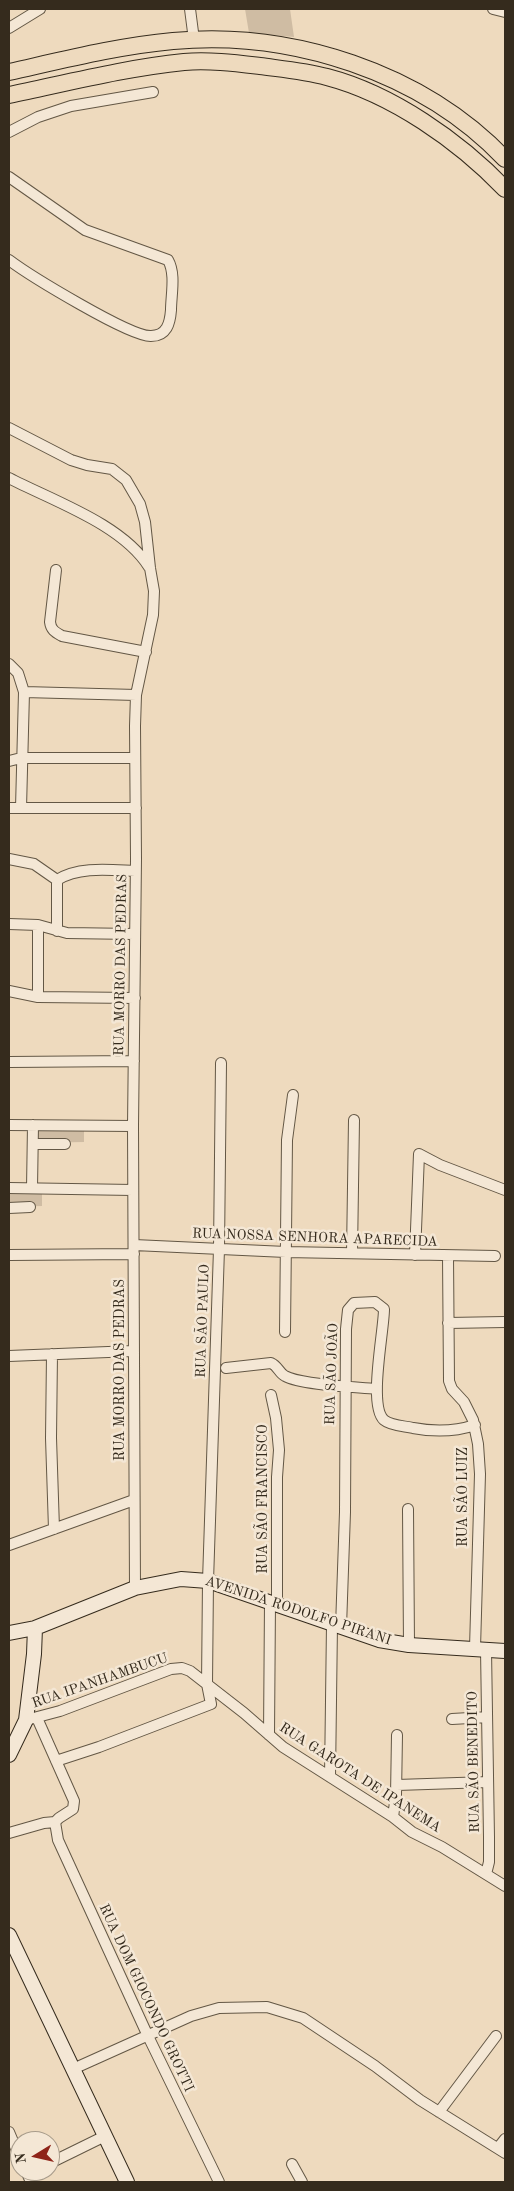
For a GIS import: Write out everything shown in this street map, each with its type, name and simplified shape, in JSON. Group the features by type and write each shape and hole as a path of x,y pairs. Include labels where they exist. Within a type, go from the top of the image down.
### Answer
{"highway":[{"path":"9,72 135,46 194,40 251,41 327,55 382,75 427,99 489,142 505,159"},
{"path":"13,95 115,72 200,61 230,62 326,77 360,88 421,120 456,144 505,188"}],"main road":[{"name":"AVENIDA RODOLFO PIRANI","path":"9,1633 35,1628 135,1588 181,1579 208,1580 380,1640 410,1645 505,1651"},
{"path":"9,1755 32,1719 35,1628"},
{"path":"9,1936 127,2182"}],"street":[{"path":"9,28 40,9"},
{"path":"190,9 194,40"},
{"path":"493,9 505,12"},
{"path":"9,132 38,117 71,106 153,92"},
{"path":"9,177 85,230 168,260 172,270 170,319 167,328 162,334 151,336 139,335 110,321 9,260"},
{"name":"RUA MORRO DAS PEDRAS","path":"9,428 71,460 112,469 126,480 134,491 143,513 149,543 155,603 136,694 135,758 133,1126 135,1588"},
{"path":"9,478 103,525 125,540 142,556 150,568"},
{"path":"56,570 50,622 51,628 55,632 62,636 146,652"},
{"path":"9,664 18,674 24,692 21,808"},
{"path":"24,692 136,694"},
{"path":"9,761 22,758 135,758"},
{"path":"9,808 136,808"},
{"path":"9,859 34,864 57,880"},
{"path":"57,880 68,874 96,870 135,871"},
{"path":"57,880 57,930"},
{"path":"9,924 38,925 67,933 134,934"},
{"path":"38,925 38,998"},
{"path":"9,991 38,998 135,998"},
{"path":"9,1062 134,1061"},
{"name":"RUA SÃO PAULO","path":"56,1761 108,1744 211,1704 207,1684 208,1580 219,1249 221,1063"},
{"path":"285,1332 287,1140 293,1095"},
{"path":"352,1253 354,1120"},
{"path":"9,1125 133,1126"},
{"path":"32,1188 33,1125"},
{"path":"33,1144 65,1144"},
{"path":"415,1255 419,1154 440,1166 505,1190"},
{"path":"9,1188 133,1190"},
{"path":"9,1208 30,1207"},
{"name":"RUA NOSSA SENHORA APARECIDA","path":"9,1255 219,1249 495,1256"},
{"name":"RUA SÃO LUIZ","path":"448,1256 450,1385 469,1409 475,1425 480,1474 480,1649"},
{"name":"RUA SÃO JOÃO","path":"330,1777 337,1626 345,1512 346,1329 348,1310 354,1303 375,1302 384,1309 376,1389 379,1414 384,1421 428,1431 450,1431 475,1425"},
{"path":"448,1323 505,1322"},
{"path":"9,1356 133,1351"},
{"path":"52,1354 51,1438 54,1529"},
{"path":"226,1368 271,1363 276,1365 284,1376 302,1381 376,1389"},
{"name":"RUA SÃO FRANCISCO","path":"269,1735 279,1444 272,1395"},
{"path":"9,1545 134,1500"},
{"path":"408,1509 410,1645"},
{"name":"RUA SÃO BENEDITO","path":"480,1649 487,1718 489,1862 486,1874"},
{"name":"RUA IPANHAMBUCU","path":"32,1719 60,1711 171,1669 187,1669 207,1684"},
{"name":"RUA GAROTA DE IPANEMA","path":"207,1684 283,1747 393,1817 412,1832 505,1886"},
{"path":"452,1718 487,1718"},
{"path":"9,1833 44,1823 56,1822 74,1806 73,1796 32,1719"},
{"path":"393,1817 397,1785 397,1735"},
{"path":"397,1785 488,1782"},
{"name":"RUA DOM GIOCONDO GROTTI","path":"56,1822 58,1840 147,2034 219,2182"},
{"path":"73,2068 191,2016 220,2008 267,2007 285,2011 322,2030 439,2112 502,2151 505,2139"},
{"path":"439,2112 496,2036"},
{"path":"60,2158 106,2136"},
{"path":"292,2164 302,2182"}],"shaded area":[{"path":"245,9 290,9 294,37 249,33"},
{"path":"33,1129 84,1129 84,1142 33,1143"},
{"path":"9,1193 42,1193 42,1206 9,1207"}]}
